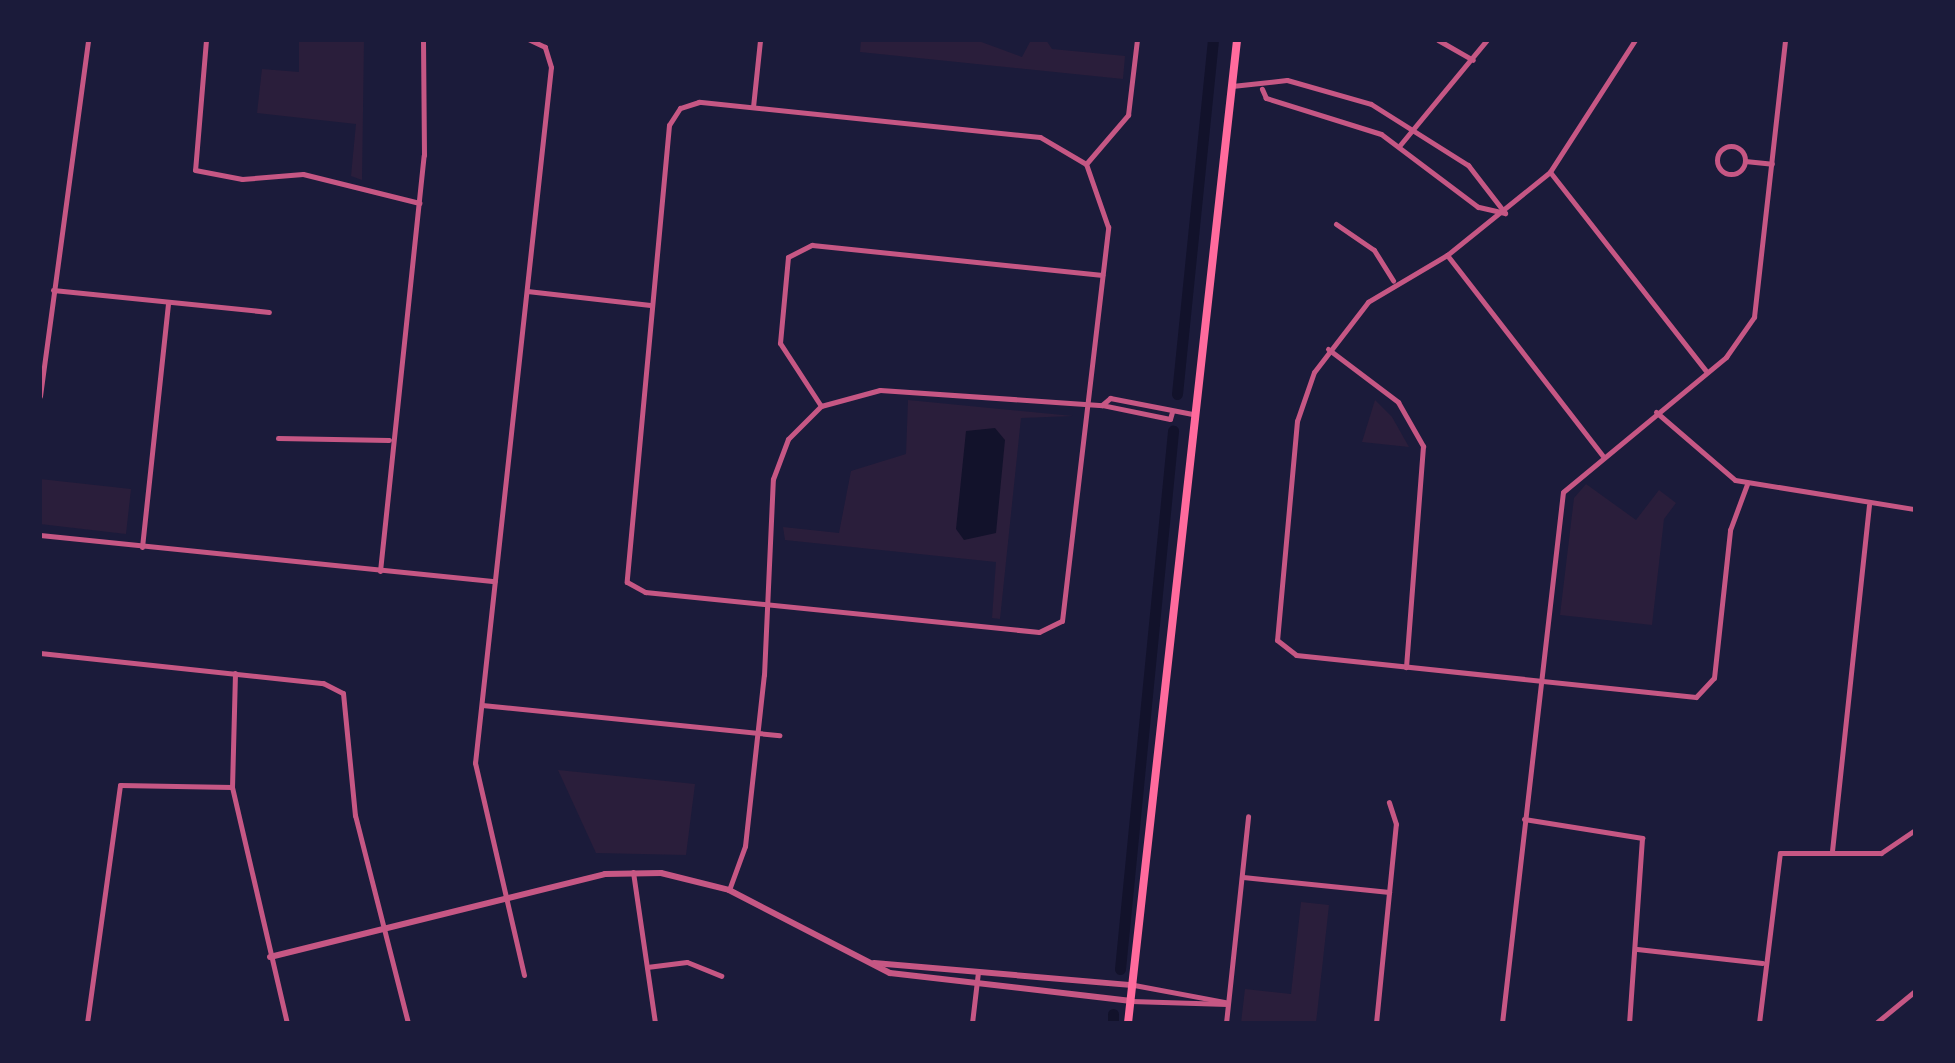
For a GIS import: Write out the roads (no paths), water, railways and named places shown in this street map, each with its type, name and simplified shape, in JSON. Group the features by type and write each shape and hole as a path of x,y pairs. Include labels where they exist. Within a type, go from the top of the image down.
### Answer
{"main road":[{"path":"1128,1023 1236,40"}],"street":[{"path":"40,396 52,290 68,227 88,40"},
{"path":"206,40 196,170 242,179 303,174 419,203"},
{"path":"380,570 389,440 419,203 423,40"},
{"path":"524,975 477,786 494,582 551,66 545,47 530,40"},
{"path":"753,108 760,40"},
{"path":"1086,164 1128,115 1137,40"},
{"path":"1438,40 1472,60"},
{"path":"1400,144 1487,40"},
{"path":"1636,40 1550,172 1505,214 1447,255 1393,281 1328,349 1297,421 1275,630 1281,648 1406,667 1539,682 1706,694 1730,530 1747,484"},
{"path":"1502,1023 1558,508 1571,481 1707,372 1754,317 1785,40"},
{"path":"1232,86 1262,88 1286,80 1344,95 1415,127 1468,165 1505,214"},
{"path":"1262,88 1266,98 1400,144 1478,206 1505,214"},
{"path":"680,108 753,108 1040,138 1086,164 1106,200 1102,275 1066,610 1055,626 1040,632 770,605 644,592 626,582 670,126 680,108"},
{"path":"1745,161 1736,146 1717,156 1728,174 1745,161 1772,164"},
{"path":"1550,172 1707,372"},
{"path":"1336,224 1374,250 1393,281"},
{"path":"821,406 778,334 795,250 1102,275"},
{"path":"1447,255 1602,456"},
{"path":"52,290 269,312"},
{"path":"526,290 650,305"},
{"path":"142,546 168,302"},
{"path":"1328,349 1398,402 1423,446 1406,667"},
{"path":"728,890 745,846 770,605 776,464 821,406 880,390 1102,405 1170,419 1172,412"},
{"path":"1102,405 1110,398 1192,414"},
{"path":"1656,412 1706,463 1747,484 1915,510"},
{"path":"278,438 389,440"},
{"path":"1832,851 1869,505"},
{"path":"40,535 494,582"},
{"path":"40,653 235,674 343,693 348,781 408,1023"},
{"path":"235,674 232,787 287,1023"},
{"path":"482,705 779,735"},
{"path":"88,1023 120,784 232,787"},
{"path":"1376,1023 1389,892 1390,802"},
{"path":"1226,1023 1248,816"},
{"path":"1524,819 1642,838 1629,1023"},
{"path":"1759,1023 1762,963 1780,853 1881,853 1915,830"},
{"path":"270,957 504,898 633,872 728,890 872,963 976,984 1130,1001 1228,1004"},
{"path":"633,872 655,1023"},
{"path":"1241,877 1389,892"},
{"path":"1637,949 1762,963"},
{"path":"647,967 687,962 721,976"},
{"path":"872,963 1132,985 1228,1004"},
{"path":"972,1023 978,969"},
{"path":"1876,1023 1915,992"}],"waterway":[{"path":"1177,394 1213,40"},
{"path":"1120,969 1173,431"},
{"path":"1113,1014 1113,1023"}]}
